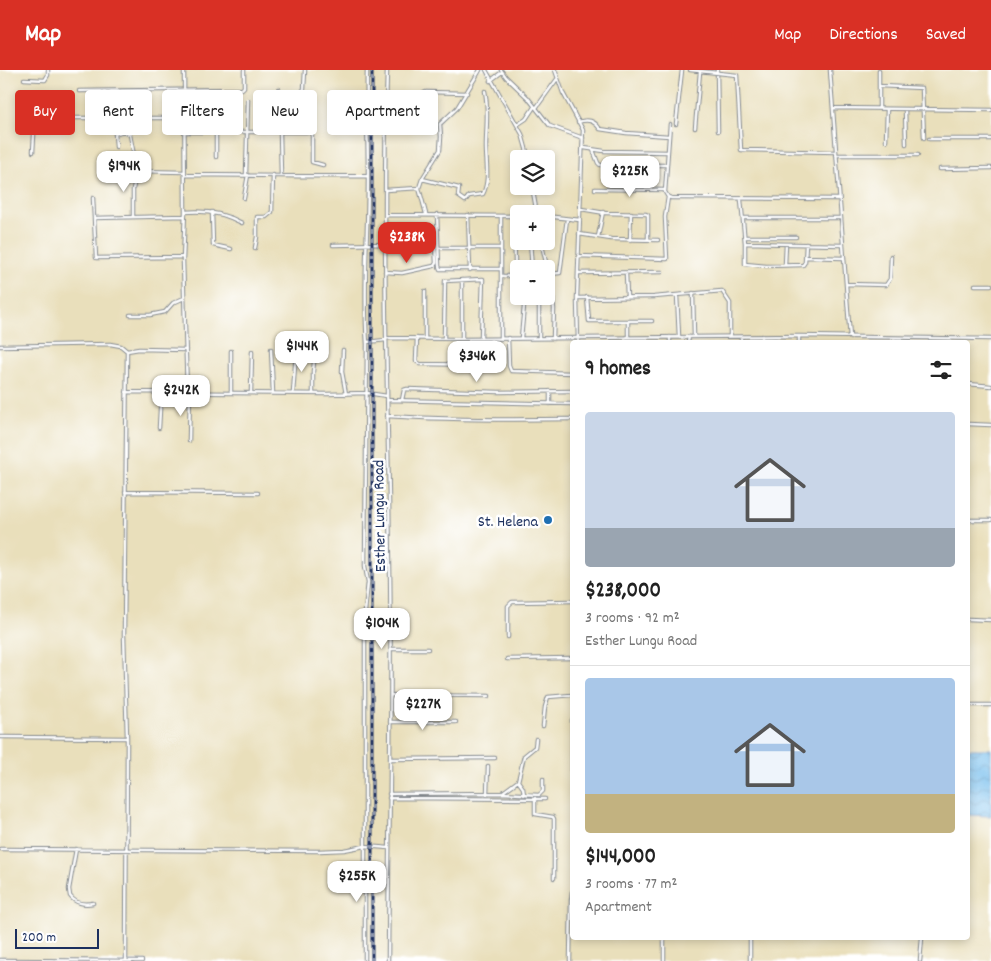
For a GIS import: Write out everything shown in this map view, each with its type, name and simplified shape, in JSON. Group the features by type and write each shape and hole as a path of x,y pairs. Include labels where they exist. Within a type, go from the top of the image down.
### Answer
{"street":[{"path":"24,79 45,80 48,70"},
{"path":"184,70 184,89"},
{"path":"144,90 242,89 244,87 244,70"},
{"path":"303,90 305,70"},
{"path":"365,961 365,609 368,582 365,566 367,70"},
{"name":"Esther Lungu Road","path":"386,90 387,70"},
{"path":"426,214 419,188 422,179 440,150 440,124 457,108 480,70"},
{"path":"486,70 490,81 517,126 527,150"},
{"path":"554,70 578,122 582,126 584,148 579,234 578,340"},
{"path":"676,124 682,70"},
{"path":"690,70 737,75"},
{"path":"736,70 740,150 918,155"},
{"path":"830,70 850,338"},
{"path":"879,70 879,109"},
{"path":"490,81 502,71 553,128 583,138"},
{"path":"695,128 700,71"},
{"path":"716,72 718,131"},
{"path":"517,126 526,119 557,79"},
{"path":"879,86 922,88 924,138"},
{"path":"79,91 85,91"},
{"path":"422,179 459,188 458,196 465,201 469,196 483,194 486,188 487,167 488,110 485,91"},
{"path":"438,92 467,93"},
{"path":"244,198 247,175 248,100"},
{"path":"833,108 991,110"},
{"path":"886,141 887,109"},
{"path":"905,109 906,144"},
{"path":"33,152 34,118 85,118"},
{"path":"578,122 591,120 600,129 614,132 669,136"},
{"path":"579,256 667,259 666,217 668,197 665,190 670,124"},
{"path":"243,132 253,132"},
{"path":"115,135 116,147"},
{"path":"130,135 137,171 133,189 133,217"},
{"path":"184,135 185,212 183,257 189,392 188,441"},
{"path":"216,135 216,156"},
{"path":"280,135 281,175"},
{"path":"311,135 312,162 323,165"},
{"name":"Esther Lungu Road","path":"386,135 384,244 391,649 388,961"},
{"path":"929,139 991,139"},
{"path":"584,148 594,150 668,152"},
{"path":"594,150 600,165 668,165"},
{"path":"940,169 991,168"},
{"path":"137,171 185,174 343,176 354,178 368,176"},
{"path":"255,248 257,217 266,217 272,212 273,175"},
{"path":"385,190 419,188"},
{"path":"594,189 665,190"},
{"path":"668,197 676,200 839,199"},
{"path":"93,198 96,258 183,257"},
{"path":"741,200 745,237 745,264 766,266 802,265 806,244"},
{"path":"581,209 647,214 648,240"},
{"path":"185,212 212,212 242,223"},
{"path":"212,212 213,245 231,249"},
{"path":"598,238 602,212"},
{"path":"630,240 631,213"},
{"path":"437,214 440,269 501,269"},
{"path":"385,215 510,216"},
{"path":"468,215 470,270"},
{"path":"94,218 184,216"},
{"path":"501,216 501,339"},
{"path":"555,217 580,220"},
{"path":"555,273 560,273 567,218"},
{"path":"743,218 841,218"},
{"path":"579,234 598,238 658,240"},
{"path":"745,237 796,237"},
{"path":"385,272 402,273 434,266 436,263 435,244 428,243"},
{"path":"745,243 843,245"},
{"path":"333,245 366,246 384,244"},
{"path":"785,265 786,244"},
{"path":"438,248 501,248"},
{"path":"846,284 886,285 890,279 891,256"},
{"path":"805,257 844,258"},
{"path":"578,273 662,272"},
{"path":"626,273 627,297"},
{"path":"501,276 510,276"},
{"path":"444,339 444,282 446,280 483,279 481,338"},
{"path":"462,280 462,339"},
{"path":"975,285 991,285"},
{"path":"577,298 654,297 722,290 730,303 730,337"},
{"path":"425,292 425,338"},
{"path":"693,293 694,337"},
{"path":"677,295 679,336"},
{"path":"587,297 590,321 652,321"},
{"path":"130,315 150,315 165,312 173,304 184,298"},
{"path":"521,338 524,305"},
{"path":"539,339 540,305"},
{"path":"553,305 553,339"},
{"path":"628,321 628,338"},
{"path":"367,342 417,338 578,340 679,336 799,336 927,340"},
{"path":"417,338 416,361 420,364 490,365 492,361 492,339"},
{"path":"508,338 508,366 511,371 570,374"},
{"path":"964,340 991,339"},
{"path":"0,346 110,344 121,346 127,351 139,349 186,350"},
{"path":"272,349 273,393"},
{"path":"343,350 342,372 346,394"},
{"path":"126,960 127,738 124,635 127,351"},
{"path":"231,351 231,392"},
{"path":"251,392 252,352"},
{"path":"293,392 296,352 313,352 315,354 312,371 313,394"},
{"path":"970,384 991,386"},
{"path":"402,400 404,390 407,389 434,391 570,392"},
{"path":"550,391 550,404"},
{"path":"126,392 367,393 402,400 570,404"},
{"path":"160,428 161,392"},
{"path":"387,416 418,419 459,418 487,421 570,419"},
{"path":"970,424 991,425"},
{"path":"126,492 258,492"},
{"path":"970,520 991,520"},
{"path":"508,637 508,606 512,602 570,602"},
{"path":"970,619 991,620"},
{"path":"391,649 428,649"},
{"path":"507,659 570,658"},
{"path":"391,695 489,696"},
{"path":"543,726 548,697 570,696"},
{"path":"970,705 991,705"},
{"path":"390,722 456,722"},
{"path":"0,737 127,738"},
{"path":"502,793 518,781 524,756 535,747 536,739"},
{"path":"390,759 495,758"},
{"path":"487,794 488,766"},
{"path":"389,796 502,793 541,794 543,791 543,779"},
{"path":"518,781 523,788 524,795"},
{"path":"389,796 545,799"},
{"path":"535,798 535,814 553,817 555,821 554,878"},
{"path":"0,849 319,851 344,850 365,846 389,848"},
{"path":"76,849 69,889 70,896 83,904 93,903"},
{"path":"570,961 571,940"},
{"path":"664,940 664,961"},
{"path":"750,940 750,961"},
{"path":"920,961 922,940"},
{"path":"0,960 142,961"}],"water":[{"path":"970,749 991,749 991,816 970,815"}],"railway":[{"path":"372,70 372,961"}],"place":[{"name":"St. Helena","path":"548,520"}]}
